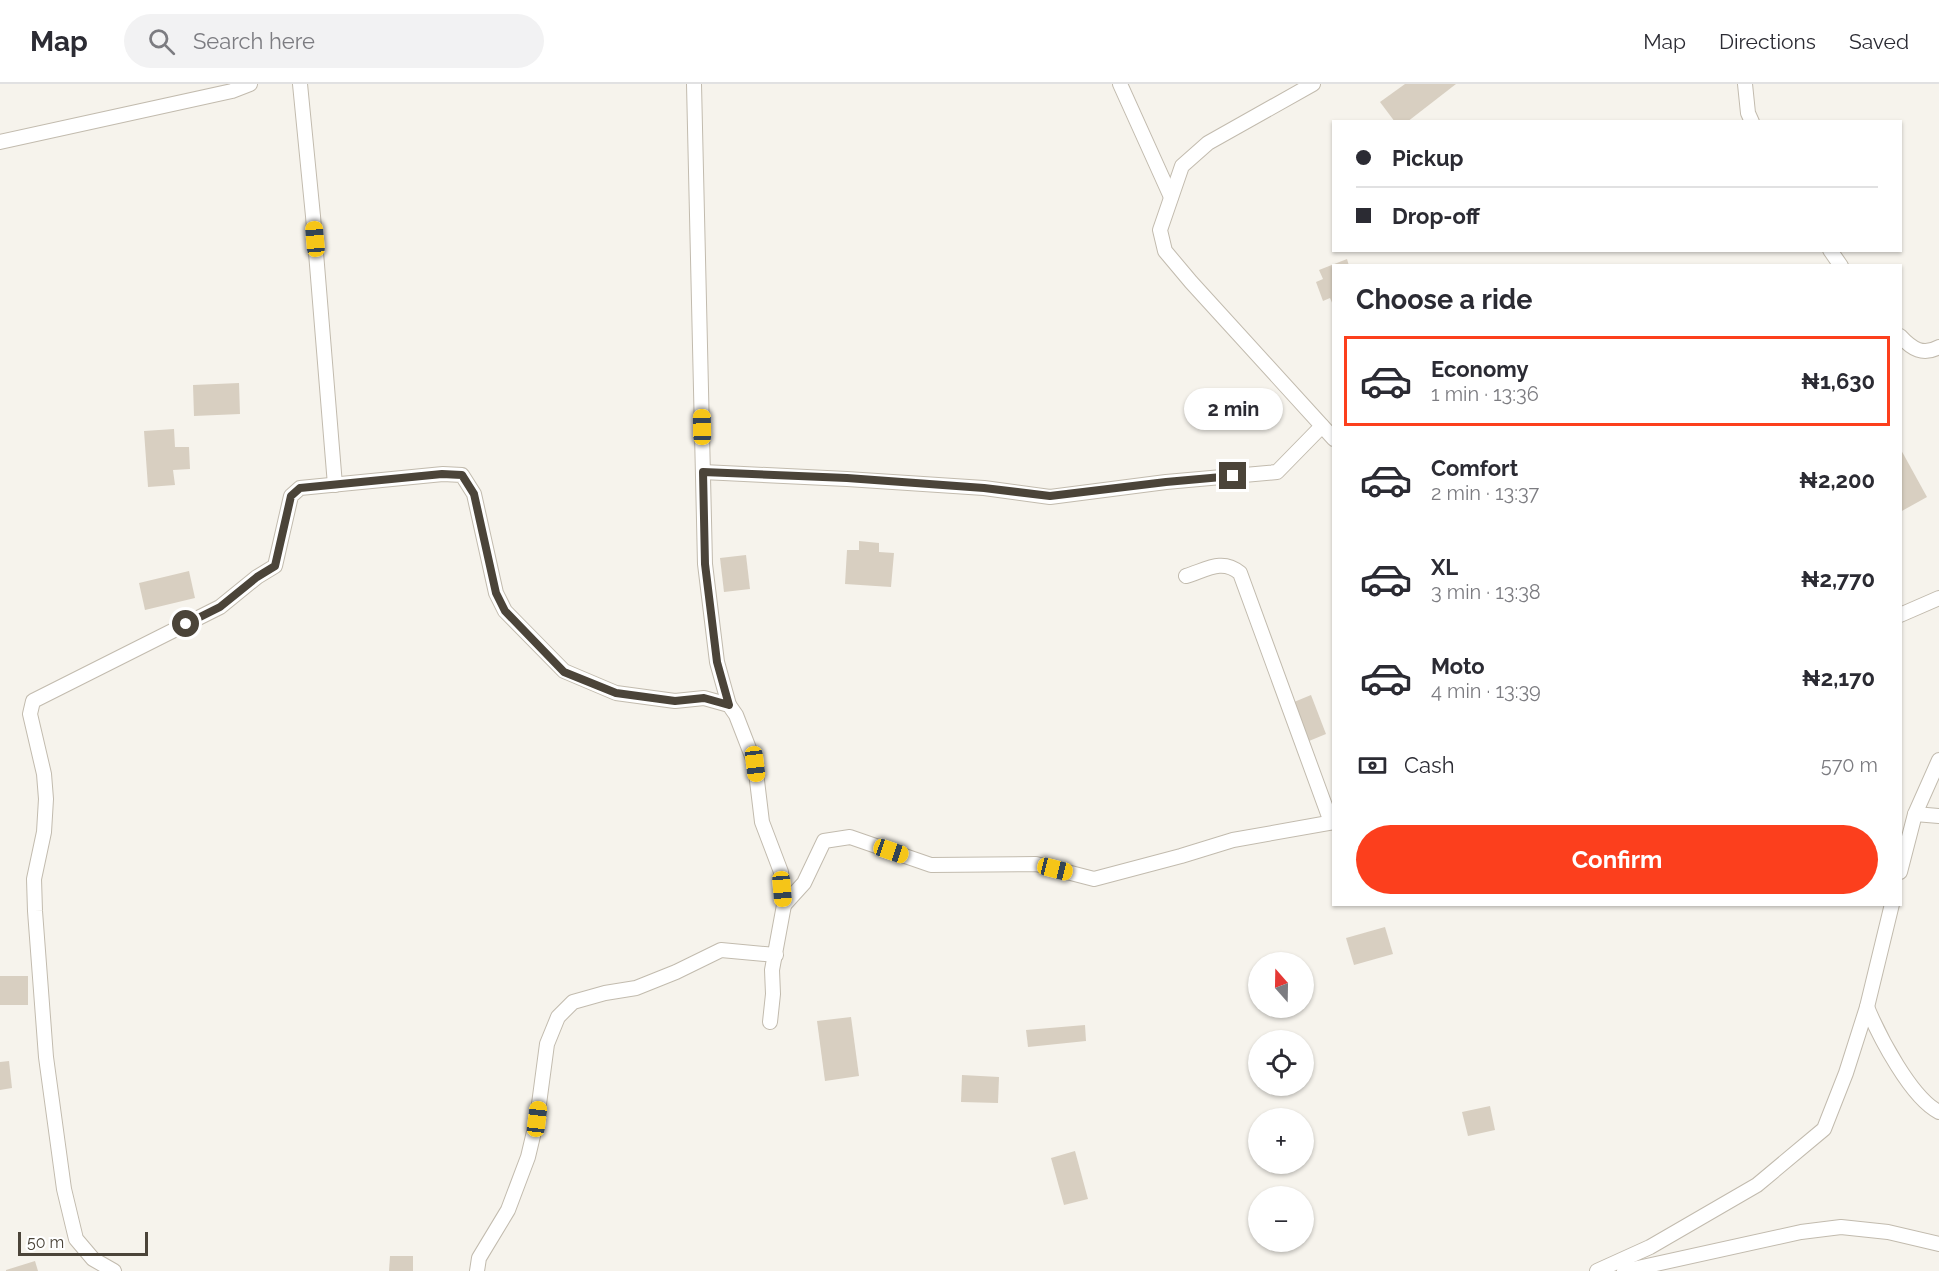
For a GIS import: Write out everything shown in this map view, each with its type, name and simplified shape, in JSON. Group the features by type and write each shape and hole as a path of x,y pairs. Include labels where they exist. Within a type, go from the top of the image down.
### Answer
{"street":[{"path":"0,142 232,91 250,84"},
{"path":"300,84 314,216 335,485"},
{"path":"694,84 705,564 717,662 729,705 736,715 755,764 762,822 781,872 784,905 772,970 773,994 770,1022"},
{"path":"1120,84 1171,197"},
{"path":"1313,84 1208,143 1182,166 1160,230 1165,251 1332,437"},
{"path":"1745,84 1748,113 1751,120"},
{"path":"1902,338 1909,346 1921,352 1929,352 1939,347"},
{"path":"703,472 847,478 984,488 1050,496 1277,472 1322,426"},
{"path":"114,1271 93,1259 76,1239 64,1189 46,1057 35,911 34,879 44,832 46,799 44,774 30,714 33,701 220,607 257,577 275,566 291,496 300,488 442,474 462,475 474,494 496,593 505,611 564,672 616,693 675,701 704,698 729,705"},
{"path":"784,905 804,883 824,842 850,837 931,865 1036,864 1094,879 1233,840 1332,822 1240,573 1232,567 1221,565 1186,576"},
{"path":"1902,614 1939,597"},
{"path":"1902,864 1915,814 1939,760"},
{"path":"1915,814 1939,816"},
{"path":"781,872 804,883"},
{"path":"1597,1271 1650,1247 1758,1185 1824,1129 1846,1073 1867,1007 1892,906"},
{"path":"477,1271 479,1258 508,1210 528,1157 537,1119 547,1044 558,1017 573,1002 604,993 636,988 721,950 776,955"},
{"path":"1867,1007 1877,1032 1915,1092 1939,1112"},
{"path":"1624,1271 1802,1232 1841,1227 1888,1232 1939,1244"}],"building":[{"path":"1405,84 1456,84 1410,120 1394,120 1380,102"},
{"path":"1347,259 1348,264 1334,264"},
{"path":"1332,265 1332,303 1330,298 1323,301 1316,282 1323,279 1319,270"},
{"path":"239,383 240,414 194,416 193,385"},
{"path":"174,429 175,447 189,447 190,469 173,470 175,485 148,487 144,431"},
{"path":"1902,452 1927,497 1902,511"},
{"path":"859,541 879,543 879,552 894,553 891,587 845,584 847,550 859,550"},
{"path":"746,555 750,589 724,592 720,558"},
{"path":"189,571 195,598 145,610 139,583"},
{"path":"1311,695 1326,734 1309,741 1294,702"},
{"path":"1385,927 1393,954 1354,965 1346,938"},
{"path":"0,976 28,976 28,1005 0,1005"},
{"path":"851,1017 859,1076 825,1081 817,1021"},
{"path":"1085,1025 1086,1041 1028,1047 1026,1030"},
{"path":"9,1061 12,1088 0,1090 0,1062"},
{"path":"962,1075 999,1077 998,1103 961,1102"},
{"path":"1490,1106 1495,1130 1468,1136 1462,1112"},
{"path":"1075,1151 1088,1199 1064,1205 1051,1158"},
{"path":"390,1256 413,1256 413,1271 389,1271"},
{"path":"35,1261 38,1271 6,1271 6,1270"}],"route":[{"path":"186,624 220,607 257,577 275,566 291,496 300,488 442,474 462,475 474,494 496,593 505,611 564,672 616,693 675,701 704,698 729,705 717,662 705,564 703,472 847,478 984,488 1050,496 1233,476"}]}
